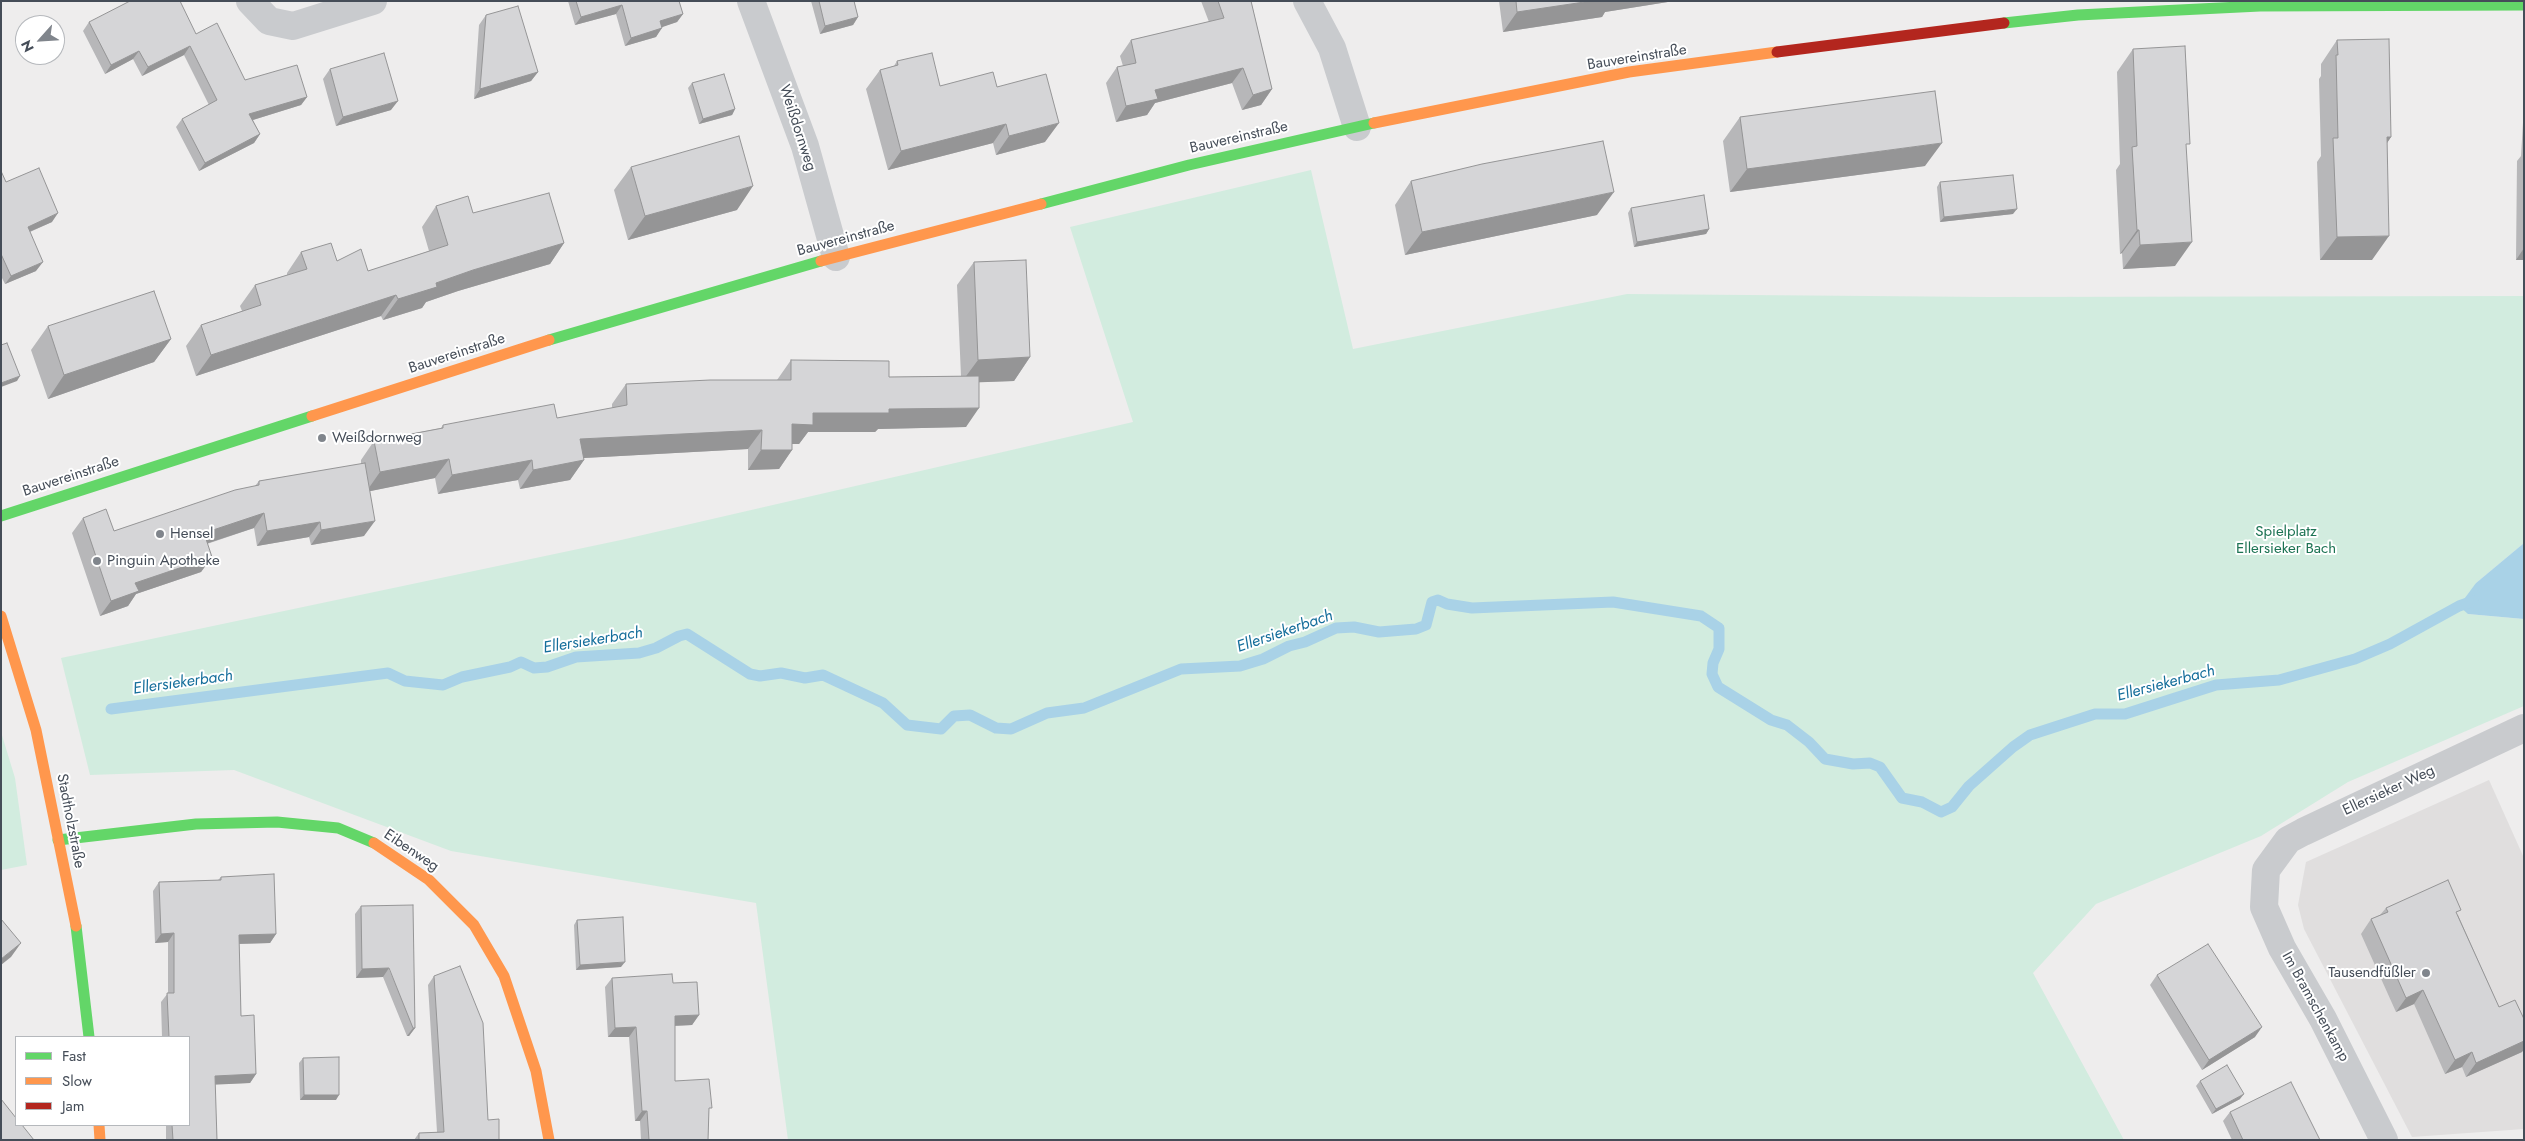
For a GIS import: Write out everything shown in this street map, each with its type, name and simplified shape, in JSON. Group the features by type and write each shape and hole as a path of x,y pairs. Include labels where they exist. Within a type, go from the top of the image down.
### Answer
{"street":[{"path":"250,1 269,22 293,26 373,1"},
{"name":"Weißdornweg","path":"751,1 804,146 836,257"},
{"path":"1307,1 1332,48 1357,126"},
{"name":"Bauvereinstraße","path":"1,516 581,330 836,257 1190,165 1357,126 1629,72 1884,36 2078,16 2260,6 2432,3 2524,5"},
{"name":"Stadtholzstraße","path":"1,616 36,730 76,926 89,1036"},
{"name":"Ellersieker Weg","path":"2266,870 2288,840 2524,728"},
{"name":"Eibenweg","path":"58,840 196,824 276,822 338,828 379,845 429,880 474,925 504,976 536,1071 549,1140"},
{"name":"Im Bramschenkamp","path":"2266,870 2264,907 2282,948 2324,1019 2384,1140"},
{"path":"98,1126 100,1140"}],"shaded area":[{"name":"Tausendfüßler","path":"2489,780 2524,858 2524,1129 2412,1137 2304,929 2298,905 2306,862"}],"green space":[{"name":"Spielplatz Ellersieker Bach","path":"1311,170 1353,349 1627,294 1990,297 2524,296 2524,543 2476,583 2468,614 2524,619 2524,706 2348,782 2261,836 2096,904 2033,973 2124,1140 788,1140 756,903 451,851 234,770 90,775 61,658 621,540 1133,422 1070,227"},
{"path":"1,732 15,778 27,865 1,870"}],"water":[{"path":"2524,543 2524,619 2468,614 2459,606 2476,583"}],"building":[{"path":"130,1 180,1 196,34 217,23 245,80 297,65 307,97 249,114 260,134 205,163 182,119 217,100 190,46 148,67 139,51 111,65 89,22"},
{"path":"576,1 679,1 683,14 660,21 662,28 631,38 622,5 581,17"},
{"path":"819,1 854,1 858,17 825,26"},
{"path":"1218,1 1251,1 1272,89 1253,95 1243,68 1155,90 1158,99 1126,106 1117,67 1136,63 1131,40 1224,18"},
{"path":"1516,1 1591,1 1517,12"},
{"path":"518,6 538,72 480,89 486,15"},
{"path":"2389,39 2391,137 2387,137 2389,236 2337,237 2333,138 2338,138 2337,40"},
{"path":"2185,46 2190,144 2186,144 2192,242 2140,245 2139,230 2137,230 2132,147 2137,146 2133,49"},
{"path":"384,53 398,101 343,117 330,69"},
{"path":"932,53 940,86 993,72 997,87 1046,74 1059,123 1009,136 1006,124 901,151 880,70 898,65 897,61"},
{"path":"724,74 735,109 703,119 692,83"},
{"path":"1935,91 1942,143 1747,169 1740,117"},
{"path":"739,136 753,186 645,216 631,167"},
{"path":"1603,141 1614,192 1422,232 1411,181 1482,164"},
{"path":"39,168 58,213 28,227 43,262 11,276 1,254 1,171 6,182"},
{"path":"2013,175 2017,209 1944,217 1940,182"},
{"path":"549,193 564,243 473,270 436,283 437,287 398,299 396,295 211,355 201,325 261,305 255,285 307,269 301,252 331,243 337,261 361,249 368,271 448,245 436,206 468,196 473,213"},
{"path":"1704,195 1709,229 1637,242 1631,208"},
{"path":"1026,260 1030,357 978,360 974,262"},
{"path":"154,291 171,339 64,375 48,326"},
{"path":"7,343 20,376 1,383 1,345"},
{"path":"791,360 889,361 889,377 979,376 979,408 889,409 889,413 813,413 813,425 792,424 792,450 761,450 762,430 580,439 584,460 533,470 532,460 452,475 449,459 380,472 374,441 443,428 443,425 554,404 557,418 627,405 626,384 710,380 791,380"},
{"path":"365,463 375,521 321,530 320,522 267,531 264,513 204,533 212,557 135,583 139,591 111,601 83,518 106,509 114,531 235,490 259,485 259,481"},
{"path":"274,874 276,934 239,935 241,1016 254,1015 256,1074 215,1076 217,1140 173,1140 172,1126 190,1126 190,1036 169,1036 167,993 174,993 174,933 161,934 159,882 221,880 221,877"},
{"path":"2448,880 2461,910 2456,912 2499,1007 2515,1000 2524,1019 2524,1041 2476,1063 2472,1052 2455,1060 2423,990 2406,998 2371,919 2388,912 2386,908"},
{"path":"413,905 415,1028 413,1028 389,968 362,969 361,906"},
{"path":"623,917 625,962 580,965 577,920"},
{"path":"1,919 21,943 1,959"},
{"path":"2208,944 2262,1027 2209,1060 2157,975"},
{"path":"460,966 483,1023 488,1120 499,1119 499,1140 419,1140 419,1133 444,1132 434,976"},
{"path":"672,974 673,983 697,982 699,1015 675,1016 675,1081 709,1079 712,1108 709,1108 708,1140 649,1140 647,1111 642,1111 636,1027 615,1028 612,978"},
{"path":"339,1057 339,1095 304,1095 303,1058"},
{"path":"2227,1065 2244,1094 2216,1109 2200,1081"},
{"path":"2291,1082 2320,1140 2243,1140 2230,1112"},
{"path":"1,1099 15,1117 15,1126 23,1126 34,1140 1,1140"}],"waterway":[{"name":"Ellersiekerbach","path":"111,709 388,673 405,681 443,685 462,677 510,667 521,662 534,668 547,667 576,657 639,653 656,648 687,634 750,674 760,676 781,673 805,678 823,675 883,703 907,725 941,729 954,716 970,715 996,728 1011,729 1047,713 1084,708 1181,669 1240,666 1263,659 1289,646 1305,642 1336,628 1354,627 1379,632 1416,629 1426,625 1432,602 1438,600 1447,604 1472,608 1613,602 1701,616 1719,628 1719,649 1713,663 1712,674 1718,687 1771,720 1787,725 1809,742 1825,759 1853,764 1870,763 1880,767 1902,798 1922,802 1941,812 1952,807 1969,786 2013,747 2030,735 2095,714 2125,714 2216,685 2279,680 2355,659 2390,644 2459,606 2473,601"}],"traffic: fast":[{"path":"2004,23 2078,15 2260,6 2524,5"},
{"path":"1041,204 1189,165 1374,123"},
{"path":"549,340 821,261"},
{"path":"1,516 312,416"},
{"path":"58,840 196,824 277,822 338,828 374,843"},
{"path":"76,926 89,1036"}],"traffic: slow":[{"path":"1374,123 1629,72 1777,52"},
{"path":"821,261 1041,204"},
{"path":"312,416 549,340"},
{"path":"1,616 36,730 76,926"},
{"path":"374,843 429,880 474,925 504,976 536,1071 549,1140"},
{"path":"99,1126 100,1140"}],"traffic: jam":[{"path":"1777,52 2004,23"}],"place":[{"name":"Weißdornweg","path":"322,438"},
{"name":"Hensel","path":"160,534"},
{"name":"Pinguin Apotheke","path":"97,561"},
{"name":"Tausendfüßler","path":"2426,973"}]}
